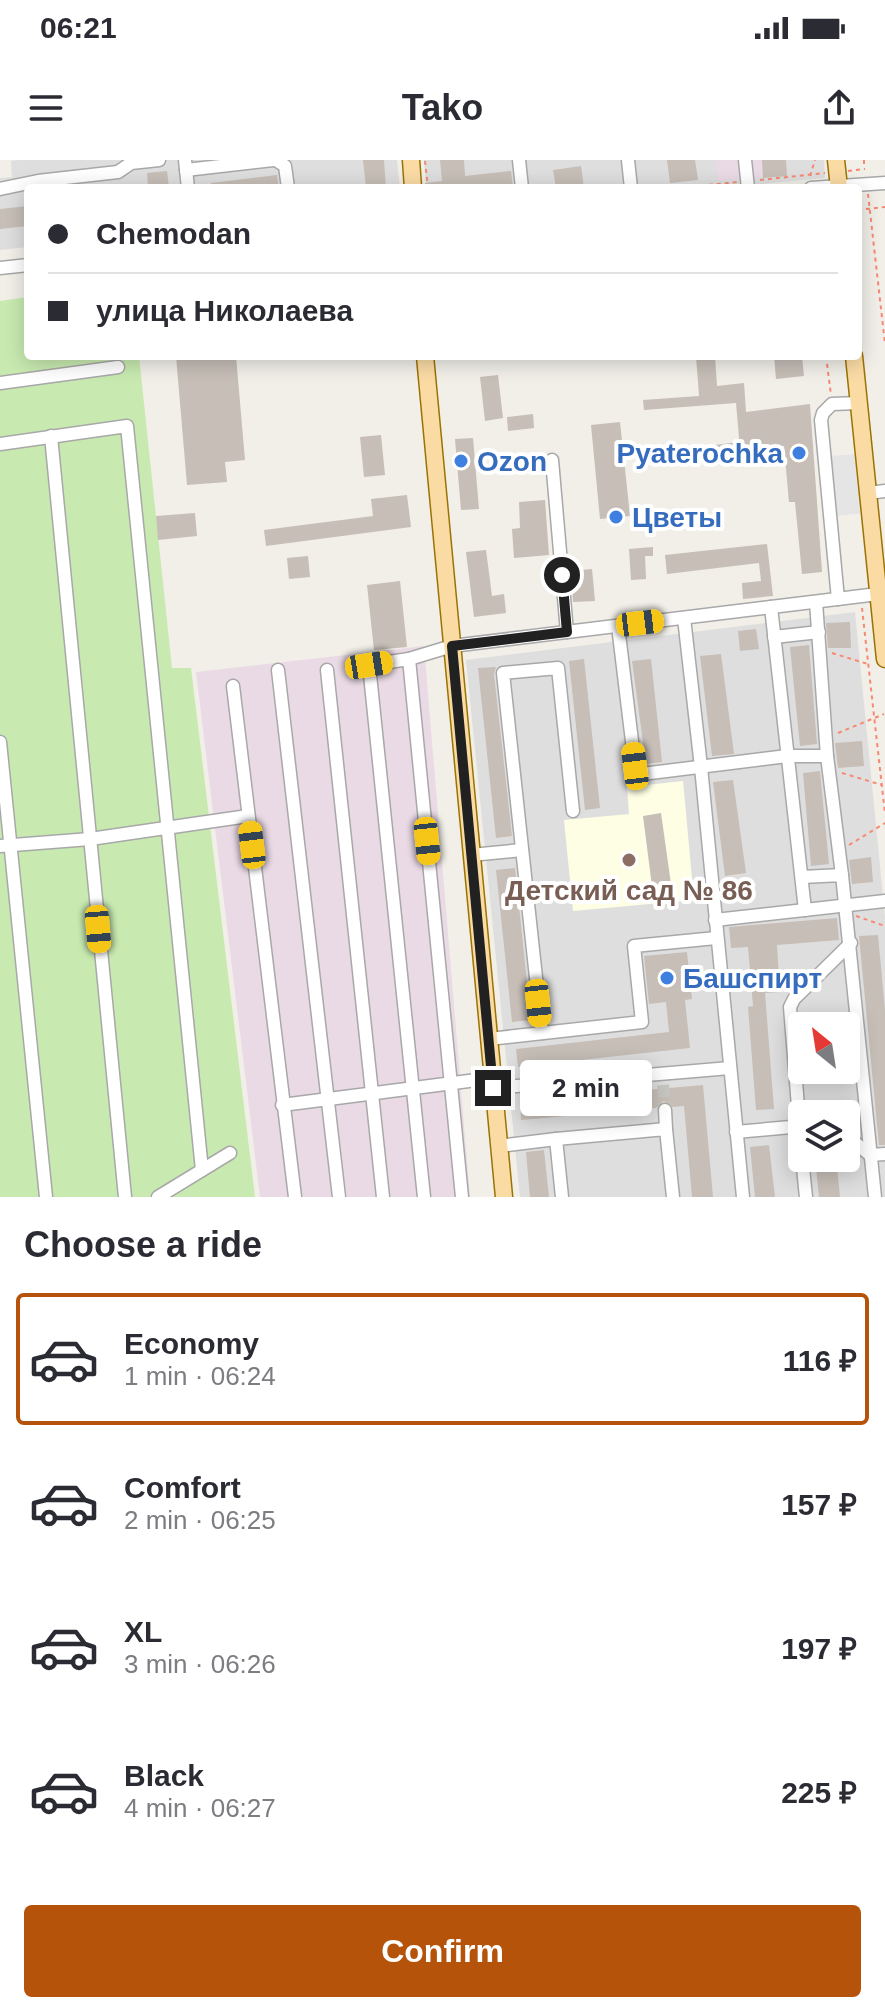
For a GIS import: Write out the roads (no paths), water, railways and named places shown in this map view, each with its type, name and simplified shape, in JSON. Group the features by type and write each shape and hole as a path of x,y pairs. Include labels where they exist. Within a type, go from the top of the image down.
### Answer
{"main road":[{"path":"411,160 413,184"},
{"path":"425,360 504,1197"},
{"path":"854,360 868,493 869,595 877,662"}],"street":[{"path":"0,189 38,181 118,172 130,162 159,160"},
{"path":"185,165 274,160 285,166 287,184"},
{"path":"519,160 522,184"},
{"path":"628,160 631,184"},
{"path":"745,160 748,184"},
{"path":"811,182 837,176 885,183"},
{"path":"0,268 24,265"},
{"path":"0,383 118,367"},
{"path":"838,599 821,420 832,404 859,403"},
{"path":"0,444 127,426 202,1170"},
{"path":"51,436 125,1197"},
{"path":"552,460 567,632"},
{"path":"868,493 885,491"},
{"path":"424,1197 369,665 409,659 452,646 869,595"},
{"path":"816,602 825,738 851,943 875,1197"},
{"path":"771,607 805,910"},
{"path":"684,618 743,1197"},
{"path":"618,626 636,770 642,774 787,756 827,756"},
{"path":"774,637 819,632"},
{"path":"409,659 462,1197"},
{"path":"542,1033 503,673 558,668 573,811"},
{"path":"278,670 339,1197"},
{"path":"327,670 383,1197"},
{"path":"233,686 295,1197"},
{"path":"0,742 5,846 46,1197"},
{"path":"5,846 90,839 248,816"},
{"path":"471,855 522,850"},
{"path":"802,877 842,875"},
{"path":"715,920 805,910 847,911 885,901"},
{"path":"489,1039 642,1022 634,946 716,938"},
{"path":"798,1100 790,1007 794,999 851,943"},
{"path":"282,1105 452,1083 662,1080 730,1068"},
{"path":"665,1110 673,1197"},
{"path":"736,1132 788,1127"},
{"path":"499,1146 666,1129"},
{"path":"556,1139 562,1197"},
{"path":"860,1147 870,1155 885,1154"},
{"path":"158,1197 230,1153"},
{"path":"804,1172 806,1197"}],"tunnel":[{"path":"663,1085 665,1110"}],"place":[{"name":"Pyaterochka","path":"799,453"},
{"name":"Ozon","path":"461,461"},
{"name":"Цветы","path":"616,517"},
{"name":"Детский сад № 86","path":"629,860"},
{"name":"Башспирт","path":"667,978"}]}
